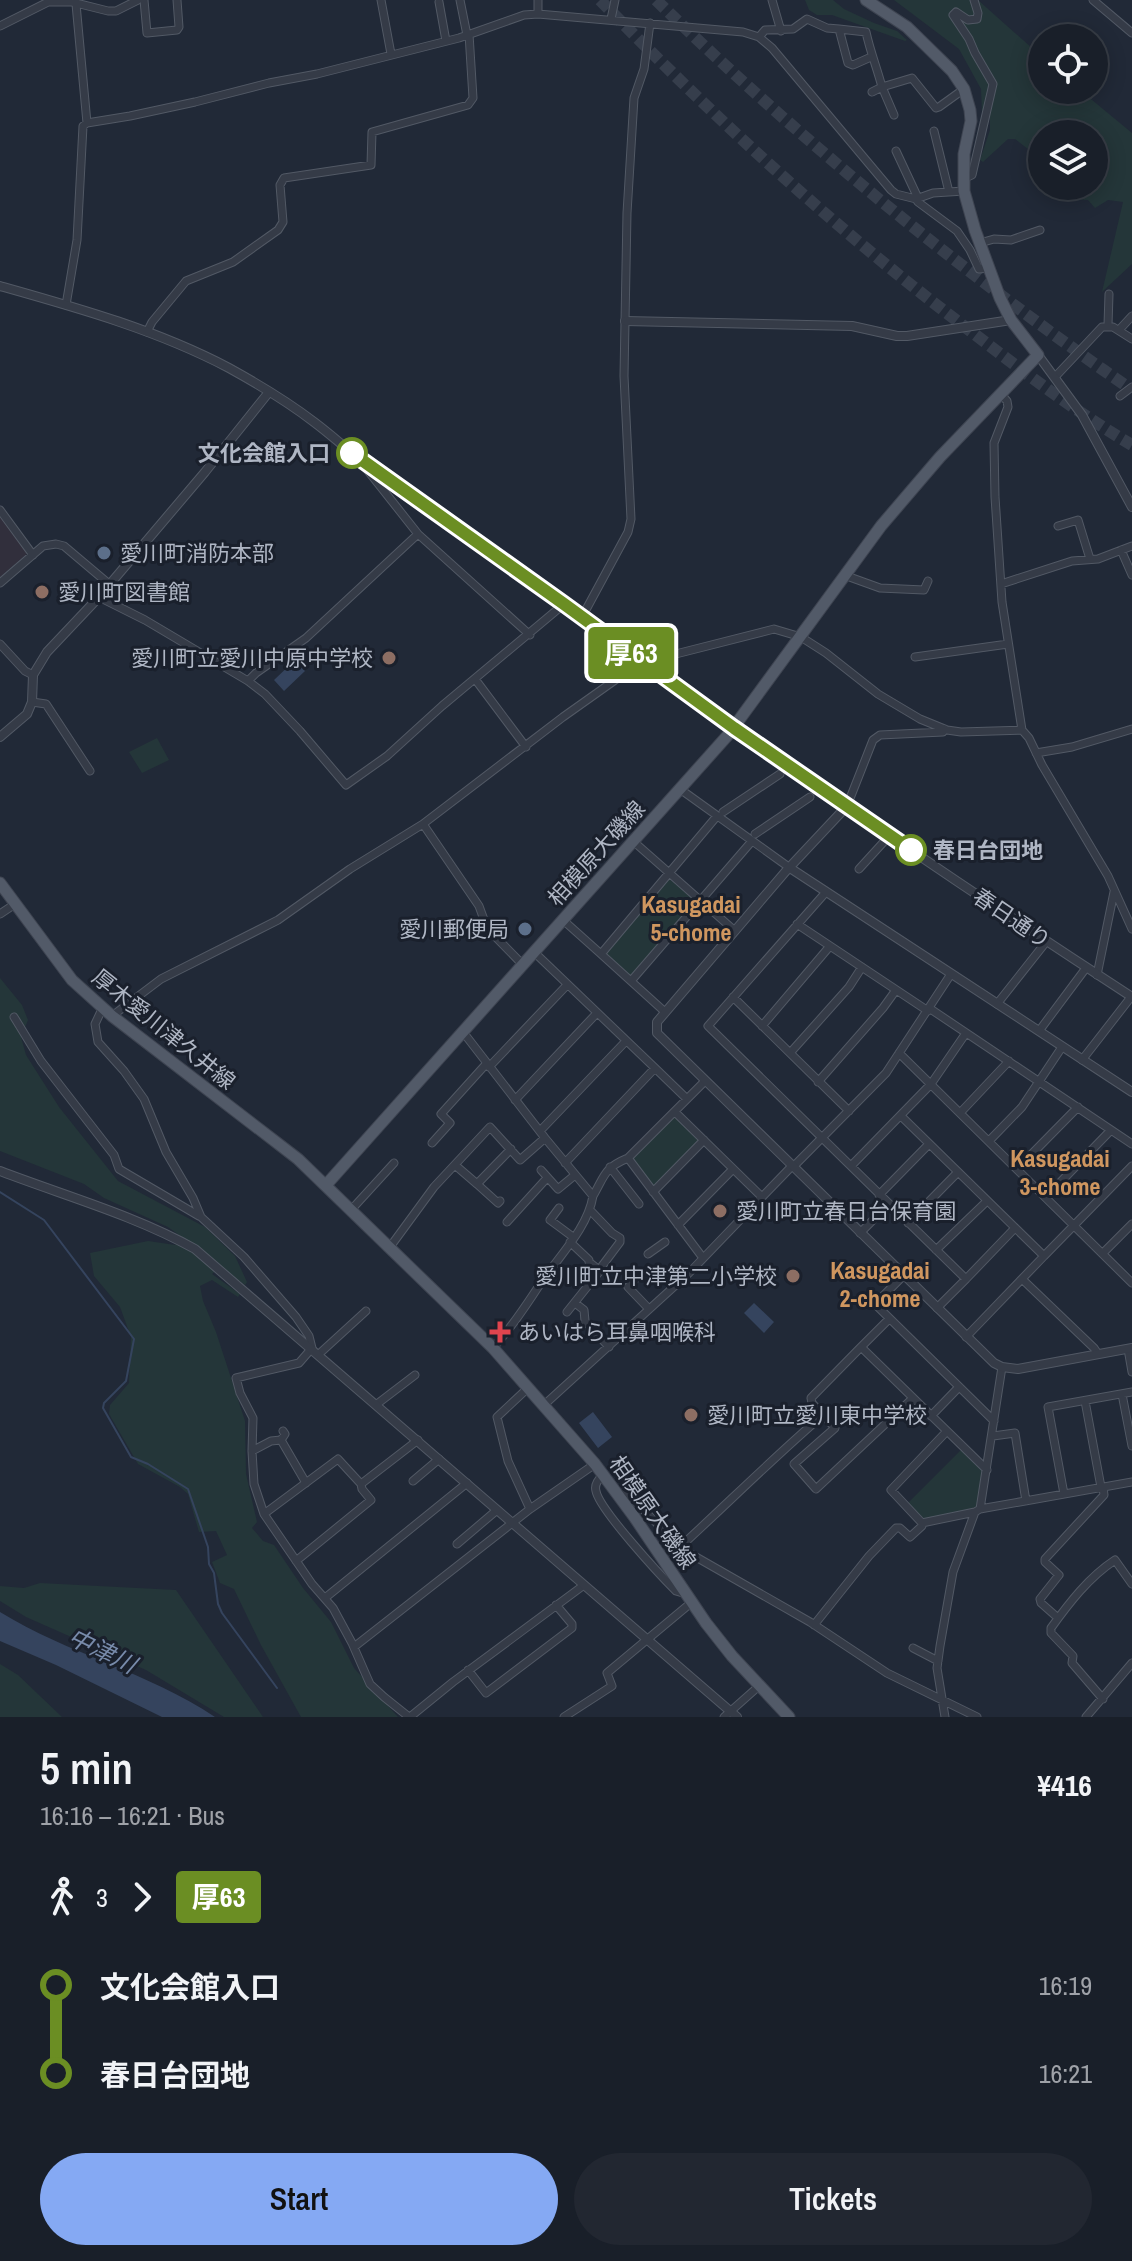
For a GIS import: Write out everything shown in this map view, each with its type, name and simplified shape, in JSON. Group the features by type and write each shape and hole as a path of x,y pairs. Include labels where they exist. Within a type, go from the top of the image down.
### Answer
{"main road":[{"path":"866,0 907,27 952,71 964,89 971,121 964,154 964,185 980,243 1011,320 1038,355"},
{"name":"相模原大磯線","path":"789,1717 732,1656 616,1491 529,1387 326,1185 734,728 844,575 905,499 1038,355"},
{"name":"厚木愛川津久井線","path":"0,883 72,980 108,1012 298,1159 326,1185"}],"street":[{"path":"0,26 48,2 62,1 116,11 138,0"},
{"path":"144,0 148,43"},
{"path":"147,33 177,30 177,0"},
{"path":"381,0 391,54"},
{"path":"538,0 538,14"},
{"path":"611,19 615,0"},
{"path":"772,0 781,31"},
{"path":"66,305 77,240 83,126 87,123 317,74 468,35 524,15 611,19 743,32 759,37 772,48 891,190 917,198 949,192 964,185 972,175 993,84 953,15 956,12 968,20 977,19 974,0"},
{"path":"1093,0 1132,33"},
{"path":"147,332 186,281 233,262 278,230 283,222 280,185 284,178 371,165 372,132 468,105 473,98 462,2"},
{"path":"76,4 87,123"},
{"path":"438,7 446,41"},
{"path":"759,37 765,30 793,29 807,19 827,28 866,32 871,57 894,115"},
{"path":"582,617 628,532 631,519 625,403 627,213 634,98 644,69 650,23"},
{"path":"839,29 848,63 853,65 871,57"},
{"path":"872,92 912,78 923,87 936,108 964,89"},
{"path":"934,131 934,145 949,192"},
{"path":"896,151 918,202 957,231 979,269 989,268"},
{"path":"980,243 994,239 1011,240 1040,230"},
{"name":"春日通り","path":"0,286 147,332 209,358 269,392 734,728 1131,997"},
{"path":"1108,325 1109,294"},
{"path":"1119,330 1132,316"},
{"path":"625,321 852,326 907,336 1011,320"},
{"path":"1055,377 1102,327 1108,325 1132,339"},
{"path":"1038,355 1082,415 1132,507"},
{"path":"1120,396 1130,389 1121,380"},
{"path":"0,737 27,714 32,702 33,675 47,652 99,597 269,392"},
{"path":"1000,393 1008,407 994,449 995,497 1001,584 1022,730 1108,876 1132,929"},
{"path":"358,458 418,534 530,635"},
{"path":"0,510 33,555"},
{"path":"1058,526 1078,520 1090,559"},
{"path":"248,681 306,638 418,534"},
{"path":"0,583 47,544 56,544 64,546 109,584"},
{"path":"1001,584 1132,546"},
{"path":"1121,550 1132,575"},
{"path":"844,575 880,588 924,590 928,581"},
{"path":"99,597 145,620 248,681 274,703 346,785 387,756 564,604"},
{"path":"201,1217 166,1152 144,1099 98,1042 95,1024 108,1012 161,979 278,920 350,869 423,824 642,661 651,665 664,657 774,629 801,637 902,710 945,729 961,732 1022,730"},
{"path":"0,644 25,671 33,675"},
{"path":"915,657 1008,644"},
{"path":"475,679 526,747"},
{"path":"32,702 46,704 90,771"},
{"path":"945,729 943,732 880,735 873,740 847,806 665,1012 657,1022 657,1033 987,1358 1002,1367 1018,1369 1130,1349 1132,1372"},
{"path":"1036,753 1072,747 1132,729"},
{"path":"601,954 720,814 780,774"},
{"path":"680,789 754,838 790,868 1132,1092"},
{"path":"631,981 754,838 810,797"},
{"path":"423,824 479,906 487,928 523,965"},
{"path":"859,869 890,835"},
{"path":"633,841 735,931"},
{"path":"826,892 708,1026 966,1279"},
{"path":"1097,975 1114,892"},
{"path":"0,914 15,904"},
{"path":"1124,913 1132,907"},
{"path":"563,920 665,1012"},
{"path":"797,924 1132,1144"},
{"path":"997,1004 1046,942"},
{"path":"762,1026 830,946"},
{"path":"534,952 687,1099"},
{"path":"790,1053 849,987 862,967"},
{"path":"1039,1031 1086,968"},
{"path":"544,1405 689,1273 886,1073 951,974"},
{"path":"432,1143 453,1125 441,1114 567,985"},
{"path":"818,1082 896,990"},
{"path":"733,997 849,1111"},
{"path":"1082,1060 1131,997"},
{"path":"515,1100 597,1013"},
{"path":"14,1017 41,1061 114,1155 119,1169 201,1217 244,1257 296,1317 315,1351"},
{"path":"463,1032 593,1196"},
{"path":"851,1166 931,1084 966,1033"},
{"path":"390,1247 434,1187 490,1127 520,1160 626,1041"},
{"path":"989,1141 1022,1107 1062,1047"},
{"path":"899,1053 1132,1281"},
{"path":"960,1113 1009,1061"},
{"path":"565,1163 655,1068"},
{"path":"493,1348 522,1314 572,1240 610,1167 628,1158 705,1081"},
{"path":"1017,1169 1078,1107"},
{"path":"675,1112 762,1197"},
{"path":"901,1116 1044,1256"},
{"path":"1046,1197 1111,1130"},
{"path":"653,1192 704,1140"},
{"path":"879,1195 929,1144"},
{"path":"477,1184 511,1149"},
{"path":"628,1158 703,1258"},
{"path":"351,1210 394,1163"},
{"path":"455,1165 498,1203"},
{"path":"966,1337 1132,1166"},
{"path":"610,1167 639,1204"},
{"path":"678,1225 733,1169"},
{"path":"541,1170 558,1189 575,1175"},
{"path":"0,1171 128,1218 195,1249 648,1640 730,1715 759,1686"},
{"path":"908,1223 958,1172"},
{"path":"507,1222 516,1217 547,1178"},
{"path":"936,1250 987,1201"},
{"path":"860,1233 889,1204"},
{"path":"542,1228 559,1208"},
{"path":"567,1312 620,1242 620,1238 590,1210"},
{"path":"550,1220 599,1270"},
{"path":"1103,1253 1132,1224"},
{"path":"937,1308 1015,1228"},
{"path":"648,1254 665,1242"},
{"path":"903,1276 875,1304 994,1421"},
{"path":"634,1277 628,1287 649,1309"},
{"path":"1022,1279 1098,1354"},
{"path":"575,1303 584,1310 585,1321 609,1347"},
{"path":"366,1311 299,1363 236,1378 253,1418 254,1484 264,1514 325,1598 354,1647 370,1684 410,1717 584,1585"},
{"path":"889,1319 811,1398 835,1428 794,1464 816,1489 913,1398"},
{"path":"861,1347 987,1470"},
{"path":"945,1717 938,1661 948,1588 978,1511 993,1436 1002,1367"},
{"path":"377,1404 410,1376"},
{"path":"529,1387 497,1417 508,1461 530,1509"},
{"path":"931,1416 959,1387"},
{"path":"1064,1494 1048,1407 1132,1392"},
{"path":"1122,1394 1132,1446"},
{"path":"1058,1618 1040,1599 1059,1575 1045,1559 1104,1495 1085,1401"},
{"path":"680,1547 823,1415"},
{"path":"281,1440 285,1434 283,1431"},
{"path":"922,1523 891,1490 947,1431"},
{"path":"993,1436 1015,1433 1026,1501"},
{"path":"252,1451 271,1441 281,1440"},
{"path":"281,1440 306,1483"},
{"path":"361,1484 418,1440"},
{"path":"264,1514 340,1458 361,1484 371,1500 296,1561"},
{"path":"413,1481 439,1459"},
{"path":"354,1647 512,1522 595,1464"},
{"path":"564,1717 612,1686 607,1673 648,1640 689,1598 676,1591 620,1529 595,1493 596,1484 603,1475"},
{"path":"922,1523 1132,1482"},
{"path":"325,1598 467,1483"},
{"path":"616,1491 627,1493 680,1547 814,1625 887,1673 977,1717"},
{"path":"460,1539 497,1510"},
{"path":"814,1625 869,1556 896,1528 910,1537 922,1523"},
{"path":"1073,1656 1051,1633 1058,1618 1103,1567 1116,1558 1132,1584"},
{"path":"468,1670 486,1693 572,1628 556,1605"},
{"path":"913,1648 938,1661"},
{"path":"1081,1649 1073,1656 1072,1663 1103,1699"},
{"path":"1086,1717 1132,1663"}],"shaded area":[{"path":"805,0 833,0 844,9 897,31 907,40 832,15 817,15 809,10"},
{"path":"894,0 978,0 1028,45 1028,104 1097,104 1132,133 1132,264 1102,292 1123,202 1108,200 1108,120 1028,120 1028,149 1015,139 1008,139 983,162 980,160 990,130 990,115 982,113 981,89 959,49"},
{"path":"1088,200 1108,200 1095,208"},
{"path":"0,513 27,554 0,577"},
{"path":"157,738 169,760 142,773 129,752"},
{"path":"667,877 697,902 631,977 605,953"},
{"path":"0,978 22,1005 28,1020 21,1037 26,1055 59,1107 118,1181 205,1227 235,1256 247,1282 245,1285 220,1267 212,1274 240,1294 238,1297 212,1280 200,1286 245,1421 246,1474 257,1522 252,1528 263,1541 274,1545 331,1622 354,1668 398,1717 301,1717 234,1589 220,1583 212,1562 227,1555 216,1531 199,1532 188,1494 138,1464 109,1414 110,1405 129,1383 131,1337 120,1307 94,1276 90,1253 148,1241 175,1245 183,1238 168,1227 104,1198 84,1184 0,1151"},
{"path":"675,1115 699,1141 653,1187 631,1159"},
{"path":"961,1450 983,1470 977,1509 924,1519 908,1503"},
{"path":"40,1583 176,1590 263,1717 224,1717 146,1670 26,1617 0,1601 0,1586 24,1588"},
{"path":"0,1664 18,1675 62,1717 0,1717"}],"water":[{"path":"295,660 305,671 284,691 274,680"},
{"path":"754,1303 774,1322 764,1333 744,1313"},
{"path":"593,1412 612,1437 598,1448 579,1423"},
{"path":"0,1612 53,1640 163,1688 215,1717 162,1717 0,1641"}],"waterway":[{"path":"0,1192 44,1220 134,1339 126,1381 104,1403 103,1408 131,1457 188,1489 208,1547 209,1564 214,1573 222,1613 277,1688"}],"tunnel":[{"path":"600,0 780,174 874,255 1031,377 1132,445"},
{"path":"656,0 769,105 886,205 1007,300 1132,390"}],"bus line":[{"name":"厚63","path":"352,453 734,728 911,850"}],"place":[{"name":"文化会館入口","path":"352,453"},
{"name":"愛川町消防本部","path":"104,553"},
{"name":"愛川町図書館","path":"42,592"},
{"name":"愛川町立愛川中原中学校","path":"389,658"},
{"name":"春日台団地","path":"911,850"},
{"name":"愛川郵便局","path":"525,929"},
{"name":"愛川町立春日台保育園","path":"720,1211"},
{"name":"愛川町立中津第二小学校","path":"793,1276"},
{"name":"あいはら耳鼻咽喉科","path":"500,1332"},
{"name":"愛川町立愛川東中学校","path":"691,1415"}],"district":[{"name":"Kasugadai 5-chome","path":"691,919"},
{"name":"Kasugadai 3-chome","path":"1060,1173"},
{"name":"Kasugadai 2-chome","path":"880,1285"}],"water label":[{"name":"中津川","path":"102,1651"}]}
